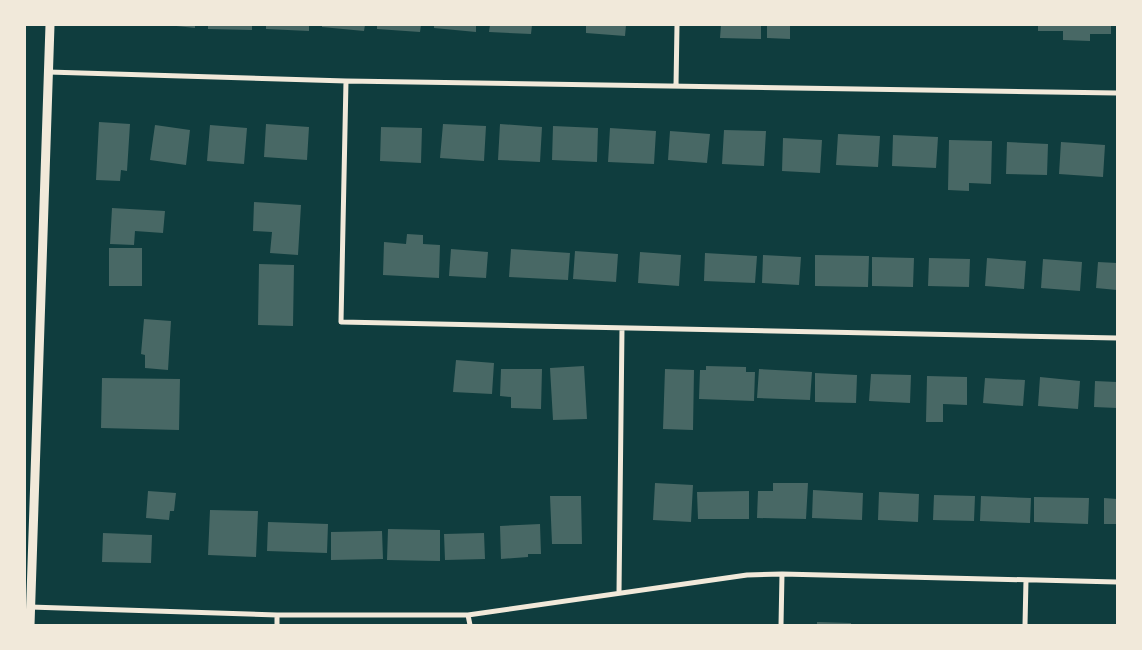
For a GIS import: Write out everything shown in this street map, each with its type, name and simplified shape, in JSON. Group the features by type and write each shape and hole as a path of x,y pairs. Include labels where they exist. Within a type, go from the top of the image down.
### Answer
{"street":[{"path":"30,625 50,25"},
{"path":"676,86 678,25"},
{"path":"48,72 346,81 1117,93"},
{"path":"346,81 341,322 1117,338"},
{"path":"618,593 622,328"},
{"path":"30,607 277,615 468,615 747,575 782,574 1117,582"},
{"path":"781,625 782,574"},
{"path":"1026,580 1026,625"},
{"path":"276,625 277,615"},
{"path":"468,615 470,625"}],"building":[{"path":"167,25 195,25 195,28"},
{"path":"208,25 252,25 252,30 208,29"},
{"path":"266,25 309,25 309,31 266,29"},
{"path":"322,25 365,25 364,31 322,27"},
{"path":"377,25 421,25 420,32 377,29"},
{"path":"434,25 476,25 476,32 434,28"},
{"path":"490,25 532,25 531,34 489,32"},
{"path":"586,25 626,25 625,36 586,33"},
{"path":"721,25 761,25 761,39 720,38"},
{"path":"767,25 790,25 790,39 767,38"},
{"path":"1038,25 1111,25 1111,34 1090,34 1090,41 1063,40 1063,31 1038,31"},
{"path":"99,122 130,124 127,171 121,170 120,181 96,180"},
{"path":"266,124 309,127 307,160 264,157"},
{"path":"443,124 486,126 484,161 440,158"},
{"path":"500,124 542,127 540,162 498,160"},
{"path":"155,125 190,130 186,165 150,160"},
{"path":"210,125 247,128 244,164 207,161"},
{"path":"553,126 598,128 597,162 552,160"},
{"path":"381,127 422,128 421,163 380,161"},
{"path":"610,128 656,131 654,164 608,162"},
{"path":"724,130 766,131 764,166 722,164"},
{"path":"670,131 710,134 707,163 668,160"},
{"path":"838,134 880,136 878,167 836,165"},
{"path":"893,135 938,137 936,168 892,166"},
{"path":"783,138 822,140 820,173 782,171"},
{"path":"949,140 992,141 991,184 969,183 969,191 948,190"},
{"path":"1007,142 1048,144 1047,175 1006,174"},
{"path":"1061,142 1105,145 1103,177 1059,174"},
{"path":"254,202 301,205 298,255 270,253 272,232 253,231"},
{"path":"112,208 165,211 163,233 135,231 134,245 110,244"},
{"path":"407,234 423,235 423,244 440,245 439,278 383,275 384,242 406,244"},
{"path":"109,248 142,248 142,286 109,286"},
{"path":"451,249 488,252 486,278 449,276"},
{"path":"511,249 570,253 568,280 509,277"},
{"path":"575,251 618,254 616,282 573,279"},
{"path":"640,252 681,255 679,286 638,283"},
{"path":"705,253 757,256 755,283 704,281"},
{"path":"763,255 801,257 799,285 762,283"},
{"path":"815,255 869,256 868,287 815,286"},
{"path":"872,257 914,258 913,287 872,286"},
{"path":"929,258 970,259 969,287 928,286"},
{"path":"987,258 1026,261 1024,289 985,286"},
{"path":"1043,259 1082,262 1080,291 1041,288"},
{"path":"1098,262 1117,263 1117,290 1096,288"},
{"path":"259,264 294,265 293,326 258,325"},
{"path":"144,319 171,321 168,370 145,368 145,355 141,354"},
{"path":"456,360 494,363 492,394 453,392"},
{"path":"584,366 587,419 553,420 550,368"},
{"path":"706,366 746,367 746,372 755,372 754,401 699,399 700,370 706,370"},
{"path":"501,369 542,369 541,409 511,408 511,397 500,396"},
{"path":"665,369 694,370 693,430 663,429"},
{"path":"759,369 812,372 810,400 757,398"},
{"path":"815,373 857,375 856,403 815,402"},
{"path":"871,374 911,375 910,403 869,401"},
{"path":"927,376 967,377 967,405 943,404 943,422 926,422"},
{"path":"1040,377 1080,381 1078,409 1038,406"},
{"path":"102,378 180,379 179,430 101,428"},
{"path":"985,378 1025,380 1023,406 983,403"},
{"path":"1095,381 1117,382 1117,408 1094,407"},
{"path":"655,483 693,485 691,522 653,520"},
{"path":"773,483 808,483 806,519 757,518 758,491 773,491"},
{"path":"813,490 863,493 862,520 812,518"},
{"path":"148,491 176,493 174,511 170,511 169,520 146,518"},
{"path":"749,491 749,519 698,519 697,492"},
{"path":"879,492 919,494 918,522 878,520"},
{"path":"934,495 975,496 974,521 933,520"},
{"path":"550,496 581,496 582,544 552,544"},
{"path":"981,496 1031,498 1030,523 980,521"},
{"path":"1034,497 1089,498 1088,524 1034,522"},
{"path":"1104,498 1117,499 1117,524 1104,524"},
{"path":"210,510 258,511 256,557 208,555"},
{"path":"268,522 328,524 327,553 267,551"},
{"path":"540,524 541,554 528,554 528,557 501,559 500,526"},
{"path":"388,529 440,530 440,561 387,560"},
{"path":"382,531 383,559 331,560 331,532"},
{"path":"103,533 152,535 151,563 102,562"},
{"path":"484,533 485,559 445,560 444,534"},
{"path":"817,622 851,623 851,625 817,625"}]}
